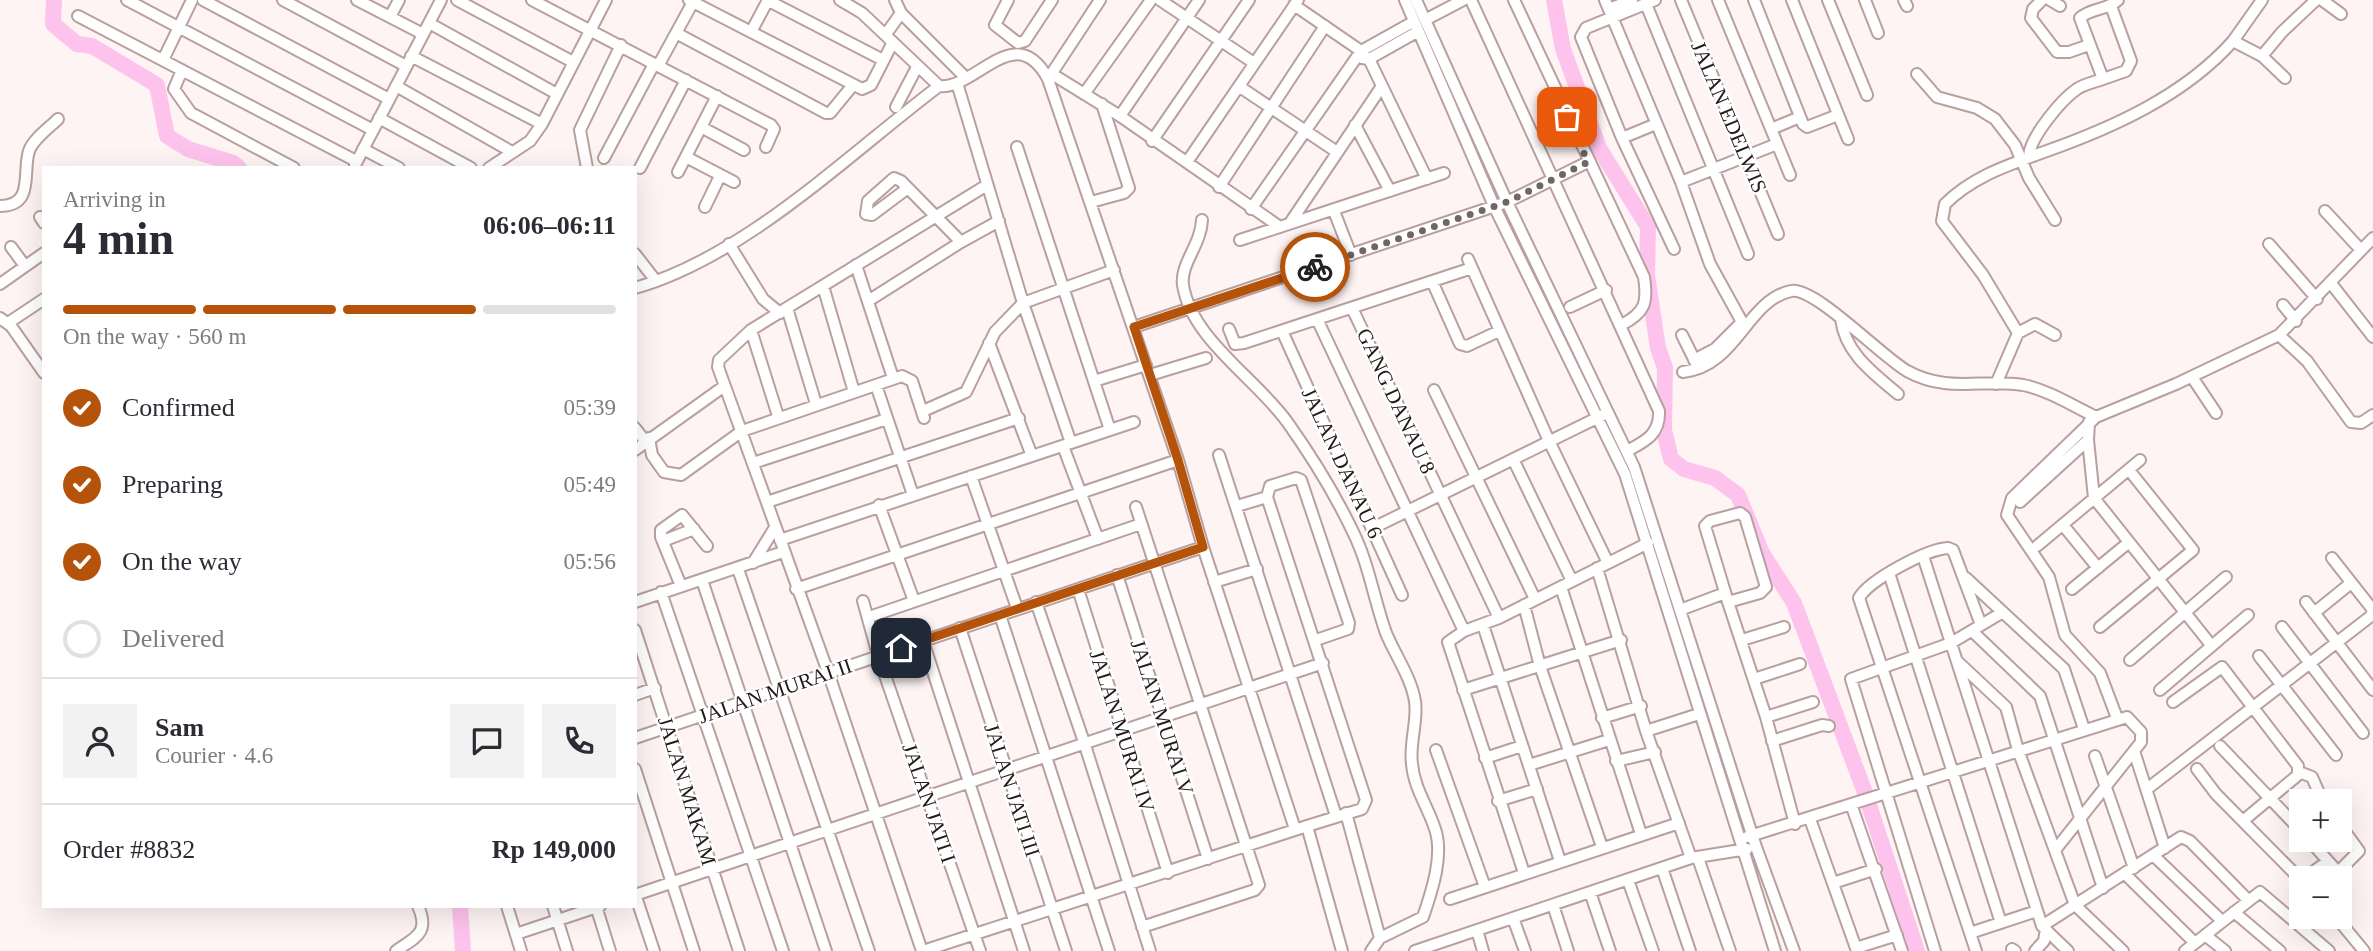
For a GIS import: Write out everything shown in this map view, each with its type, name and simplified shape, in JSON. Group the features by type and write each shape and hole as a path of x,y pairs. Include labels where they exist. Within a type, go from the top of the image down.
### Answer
{"street":[{"path":"127,0 373,130"},
{"path":"163,60 192,0"},
{"path":"203,0 221,4 389,99"},
{"path":"283,0 541,124"},
{"path":"357,0 423,34"},
{"path":"390,17 399,0"},
{"path":"78,16 355,165 441,0"},
{"path":"457,0 573,62"},
{"path":"532,0 773,128 766,147"},
{"path":"492,166 530,141 606,0"},
{"path":"751,32 768,0 883,60"},
{"path":"839,0 862,13 939,86"},
{"path":"895,0 901,13 961,80 987,184 1081,493 1098,539"},
{"path":"1007,0 995,25 1018,43 1025,41 1052,0"},
{"path":"1050,77 1100,0"},
{"path":"1084,94 1151,0"},
{"path":"1160,0 1254,63"},
{"path":"1120,116 1199,0"},
{"path":"1152,141 1249,0"},
{"path":"1425,20 1463,0"},
{"path":"1471,0 1659,411 1658,426 1653,436 1627,451"},
{"path":"1514,0 1644,277 1644,306 1637,317 1621,325"},
{"path":"1632,0 1609,9 1586,28 1581,37 1622,138 1674,249"},
{"name":"JALAN EDELWIS","path":"1681,0 1778,234"},
{"path":"1718,0 1790,175"},
{"path":"1754,0 1800,117 1807,127 1838,115"},
{"path":"1792,0 1848,139"},
{"path":"1828,0 1867,95"},
{"path":"1865,0 1878,33"},
{"path":"2042,0 2033,9 2031,18 2057,52 2069,52 2089,45"},
{"path":"2084,0 2089,12"},
{"path":"2018,333 1983,275 1942,221 1941,214 1945,204 1995,169 2129,118 2218,58 2262,0"},
{"path":"2262,57 2282,32 2316,0"},
{"path":"2322,0 2340,14"},
{"path":"604,159 676,33 691,1 862,89 872,85 901,13"},
{"path":"1609,9 1651,2 1713,169 1748,254"},
{"path":"1187,162 1296,3 1363,56 1382,86 1427,178"},
{"path":"2024,158 2047,121 2076,90 2126,71 2130,61 2114,3 2080,18 2103,79"},
{"path":"1412,4 1425,20 1603,414 1648,543 1699,715 1775,951"},
{"path":"1412,4 1415,27 1494,206 1603,414 1627,451 1755,842 1794,951"},
{"path":"1609,9 1681,182 1710,264 1742,322 1696,364"},
{"path":"429,23 557,94"},
{"path":"1219,187 1269,107 1325,26"},
{"path":"1251,209 1304,131 1363,56 1415,27"},
{"path":"676,33 826,113 853,85"},
{"path":"2233,41 2262,57 2285,78"},
{"path":"587,166 580,130 621,45"},
{"path":"637,287 684,270 807,192 939,86 961,80 997,59 1020,56 1035,61 1050,77 1102,104 1251,209 1285,225"},
{"path":"896,107 917,67"},
{"path":"182,70 174,89 187,109 272,163"},
{"path":"1917,74 1941,99 1971,105 1989,114 2024,158 2055,220"},
{"path":"1050,77 1178,460 1203,547 1249,687 1301,828 1342,951"},
{"path":"639,168 686,80"},
{"path":"396,86 512,152"},
{"path":"1285,225 1382,86"},
{"path":"1240,87 1337,152"},
{"path":"678,172 717,96"},
{"path":"1091,202 1124,193 1129,188 1102,104"},
{"path":"1771,129 1800,117"},
{"path":"0,206 13,204 23,194 28,186 30,148 58,118"},
{"path":"379,118 467,166"},
{"path":"1622,138 1656,124"},
{"path":"1355,125 1390,191"},
{"path":"701,127 744,149"},
{"path":"1681,182 1777,144"},
{"path":"1017,147 1110,430"},
{"path":"363,149 395,166"},
{"path":"686,157 734,182"},
{"path":"1134,327 1507,202 1588,162"},
{"path":"1240,240 1444,173"},
{"path":"705,207 720,176"},
{"path":"987,184 751,330 719,360 723,387 828,673 922,951 1362,809 1366,800 1316,640 1267,497 1270,486 1296,478 1301,480 1349,623 1348,629 1316,640"},
{"path":"908,188 961,242"},
{"path":"1334,211 1352,255"},
{"path":"2325,211 2360,248"},
{"path":"1202,220 1200,239 1184,267 1182,285 1191,308 1208,337 1286,420 1319,468 1354,533 1385,630 1414,696 1416,712 1411,762 1423,802 1436,830 1438,862 1423,917 1380,938 1371,951"},
{"path":"868,301 999,221"},
{"path":"2116,718 2105,681 2073,646 2063,629 2057,596 2049,577 2007,515 2012,498 2092,419 2192,377 2279,335 2317,299 2360,248 2373,238"},
{"path":"729,243 763,299 783,310 816,404"},
{"path":"2269,244 2317,299"},
{"path":"12,247 25,267"},
{"path":"0,284 42,254"},
{"path":"637,257 656,281"},
{"path":"1229,329 1237,344 1432,281 1470,263 1549,441 1608,563"},
{"path":"856,265 893,377"},
{"path":"637,430 647,440 652,455 664,472 681,475 741,431 893,377 902,376 912,381 923,415 966,392 995,332 1023,303 1114,270"},
{"path":"1432,281 1460,344 1467,346 1499,331"},
{"path":"2330,282 2373,337"},
{"path":"823,286 854,392"},
{"path":"1570,307 1605,290"},
{"path":"1683,372 1732,346 1778,295 1797,290 1807,292 1891,361 1915,375 1969,386 2023,385 2039,390 2092,419"},
{"path":"42,300 4,320 42,370"},
{"path":"2283,305 2296,320"},
{"name":"GANG DANAU 8","path":"1352,308 1499,618"},
{"path":"1317,319 1464,631"},
{"path":"1841,319 1844,339 1852,351 1898,394"},
{"path":"1996,384 2018,333 2035,324 2055,335"},
{"path":"751,330 778,416"},
{"name":"JALAN DANAU 6","path":"1282,331 1402,594"},
{"path":"1682,335 1696,364"},
{"path":"2279,335 2307,361 2337,407 2351,422 2361,423 2373,415"},
{"path":"989,343 1032,456"},
{"path":"33,358 42,352"},
{"path":"1094,381 1206,358"},
{"path":"2192,377 2216,413"},
{"path":"876,385 913,495"},
{"path":"637,448 723,387"},
{"path":"1434,390 1535,599"},
{"path":"1373,528 1603,414"},
{"path":"767,502 1019,418"},
{"path":"753,463 887,419"},
{"path":"2092,419 2088,440 2094,498 2211,645"},
{"path":"637,601 738,569 781,546 879,505 1134,422"},
{"path":"2020,502 2088,440"},
{"path":"1219,455 1290,675 1341,814 1380,938"},
{"path":"1513,459 1572,581"},
{"path":"796,589 897,552 1178,460"},
{"path":"2037,546 2140,460"},
{"path":"2100,626 2193,549 2129,470"},
{"path":"971,476 1017,608"},
{"path":"1237,506 1267,497"},
{"path":"879,505 914,601"},
{"path":"1136,507 1259,885 1256,890 1142,927"},
{"path":"1680,610 1727,597 1760,593 1766,587 1745,517 1741,513 1710,521 1704,526 1727,597 1742,640 1766,717 1795,824"},
{"path":"681,586 661,530 679,515 707,546"},
{"path":"869,617 1142,524"},
{"path":"2063,525 2098,568"},
{"path":"663,541 694,529"},
{"path":"753,563 775,529"},
{"path":"1524,873 1498,801 1448,642 1464,631 1499,618 1648,543"},
{"path":"2072,589 2128,543"},
{"name":"JALAN MURAI II","path":"637,737 1203,547"},
{"path":"1976,951 1859,598 1889,573 1923,556 1943,548 1953,550 1963,575 1976,628 2038,692 2103,888"},
{"path":"1923,556 2037,911 2044,928 2068,951"},
{"path":"2147,789 2365,620 2373,610 2332,558"},
{"path":"1597,568 1641,706 1646,731 1730,951"},
{"path":"738,569 869,951"},
{"path":"1214,582 1257,569"},
{"path":"1889,573 2000,923"},
{"name":"JALAN MURAI V","path":"1116,575 1208,859"},
{"path":"1963,575 2064,669 2070,679 2084,729"},
{"path":"2130,660 2226,577"},
{"path":"702,579 826,951"},
{"path":"2314,613 2351,583"},
{"path":"1561,587 1641,834"},
{"name":"JALAN MURAI IV","path":"1078,589 1168,873"},
{"path":"661,592 782,951"},
{"name":"JALAN JATI I","path":"863,601 878,655 980,951"},
{"path":"1036,602 1084,742 1150,951"},
{"path":"2306,602 2373,690"},
{"path":"1524,605 1540,666 1602,847"},
{"path":"1935,951 1881,795 1851,680 1951,643 2003,612"},
{"path":"1000,615 1110,951"},
{"path":"2160,690 2248,615"},
{"path":"2365,620 2373,630"},
{"path":"1483,625 1560,861"},
{"path":"1742,640 1784,627"},
{"path":"2282,627 2363,733"},
{"name":"JALAN JATI III","path":"960,628 1066,951"},
{"name":"JALAN MAKAM","path":"637,636 710,869 739,951"},
{"path":"1463,690 1621,640"},
{"path":"923,641 1024,951"},
{"path":"2064,669 2084,656"},
{"path":"2259,656 2336,755"},
{"path":"1957,661 2006,707 2018,750 2075,905 2123,951"},
{"path":"637,894 1323,663"},
{"path":"1754,679 1800,664"},
{"path":"2173,702 2221,666 2228,671 2300,772 2312,777 2317,789"},
{"path":"637,694 655,688"},
{"path":"1766,717 1813,702"},
{"path":"1602,718 1641,706"},
{"path":"1646,731 1699,715"},
{"path":"1415,951 1439,947 1476,930 1662,868 1740,844 1755,842 1795,824 1919,784 1951,770 1987,761 2116,718 2127,717 2141,732 2142,740 2056,849"},
{"path":"1772,740 1822,725 1829,726"},
{"path":"1529,765 1609,740"},
{"path":"1485,758 1522,746"},
{"path":"2220,746 2289,817"},
{"path":"1436,750 1485,887"},
{"path":"2134,751 2165,848"},
{"path":"1616,761 1655,752"},
{"path":"2095,756 2107,785 2129,871 2200,939 2225,951"},
{"path":"2197,769 2216,794 2290,866"},
{"path":"2244,820 2300,772"},
{"path":"637,775 694,951"},
{"path":"1498,801 1537,789"},
{"path":"1853,804 1902,951"},
{"path":"1810,819 1857,949 1897,935"},
{"path":"1450,899 1679,823"},
{"path":"2035,951 2042,945 2044,928 2180,838 2187,840 2248,900"},
{"path":"2320,852 2338,872 2359,852 2352,842"},
{"path":"2154,856 2222,921"},
{"path":"2321,866 2328,861"},
{"path":"1662,868 1690,951"},
{"path":"1833,883 1876,869"},
{"path":"1628,880 1653,951"},
{"path":"1590,892 1610,951"},
{"path":"2185,951 2256,893 2263,893 2329,951"},
{"path":"637,901 654,951"},
{"path":"1553,905 1568,951"},
{"path":"396,951 417,937 423,928 424,920 419,908"},
{"path":"508,908 521,951"},
{"path":"554,908 568,951"},
{"path":"516,934 594,908"},
{"path":"597,908 610,951"},
{"path":"1970,933 2037,911"},
{"path":"2234,912 2280,951"},
{"path":"1513,918 1525,951"},
{"path":"2346,929 2364,951"},
{"path":"1476,930 1483,951"}],"waterway":[{"path":"54,0 53,24 77,44 92,46 157,85 167,136 188,149 237,166"},
{"path":"1554,0 1563,49 1599,148 1648,227 1647,275 1658,348 1665,368 1664,430 1671,459 1684,469 1715,478 1738,495 1762,553 1794,603 1864,790 1917,951"},
{"path":"460,908 463,951"}],"way so far":[{"path":"1315,267 1507,202 1588,162 1567,117"}],"route":[{"path":"901,648 1203,547 1178,460 1134,327 1315,267"}]}
